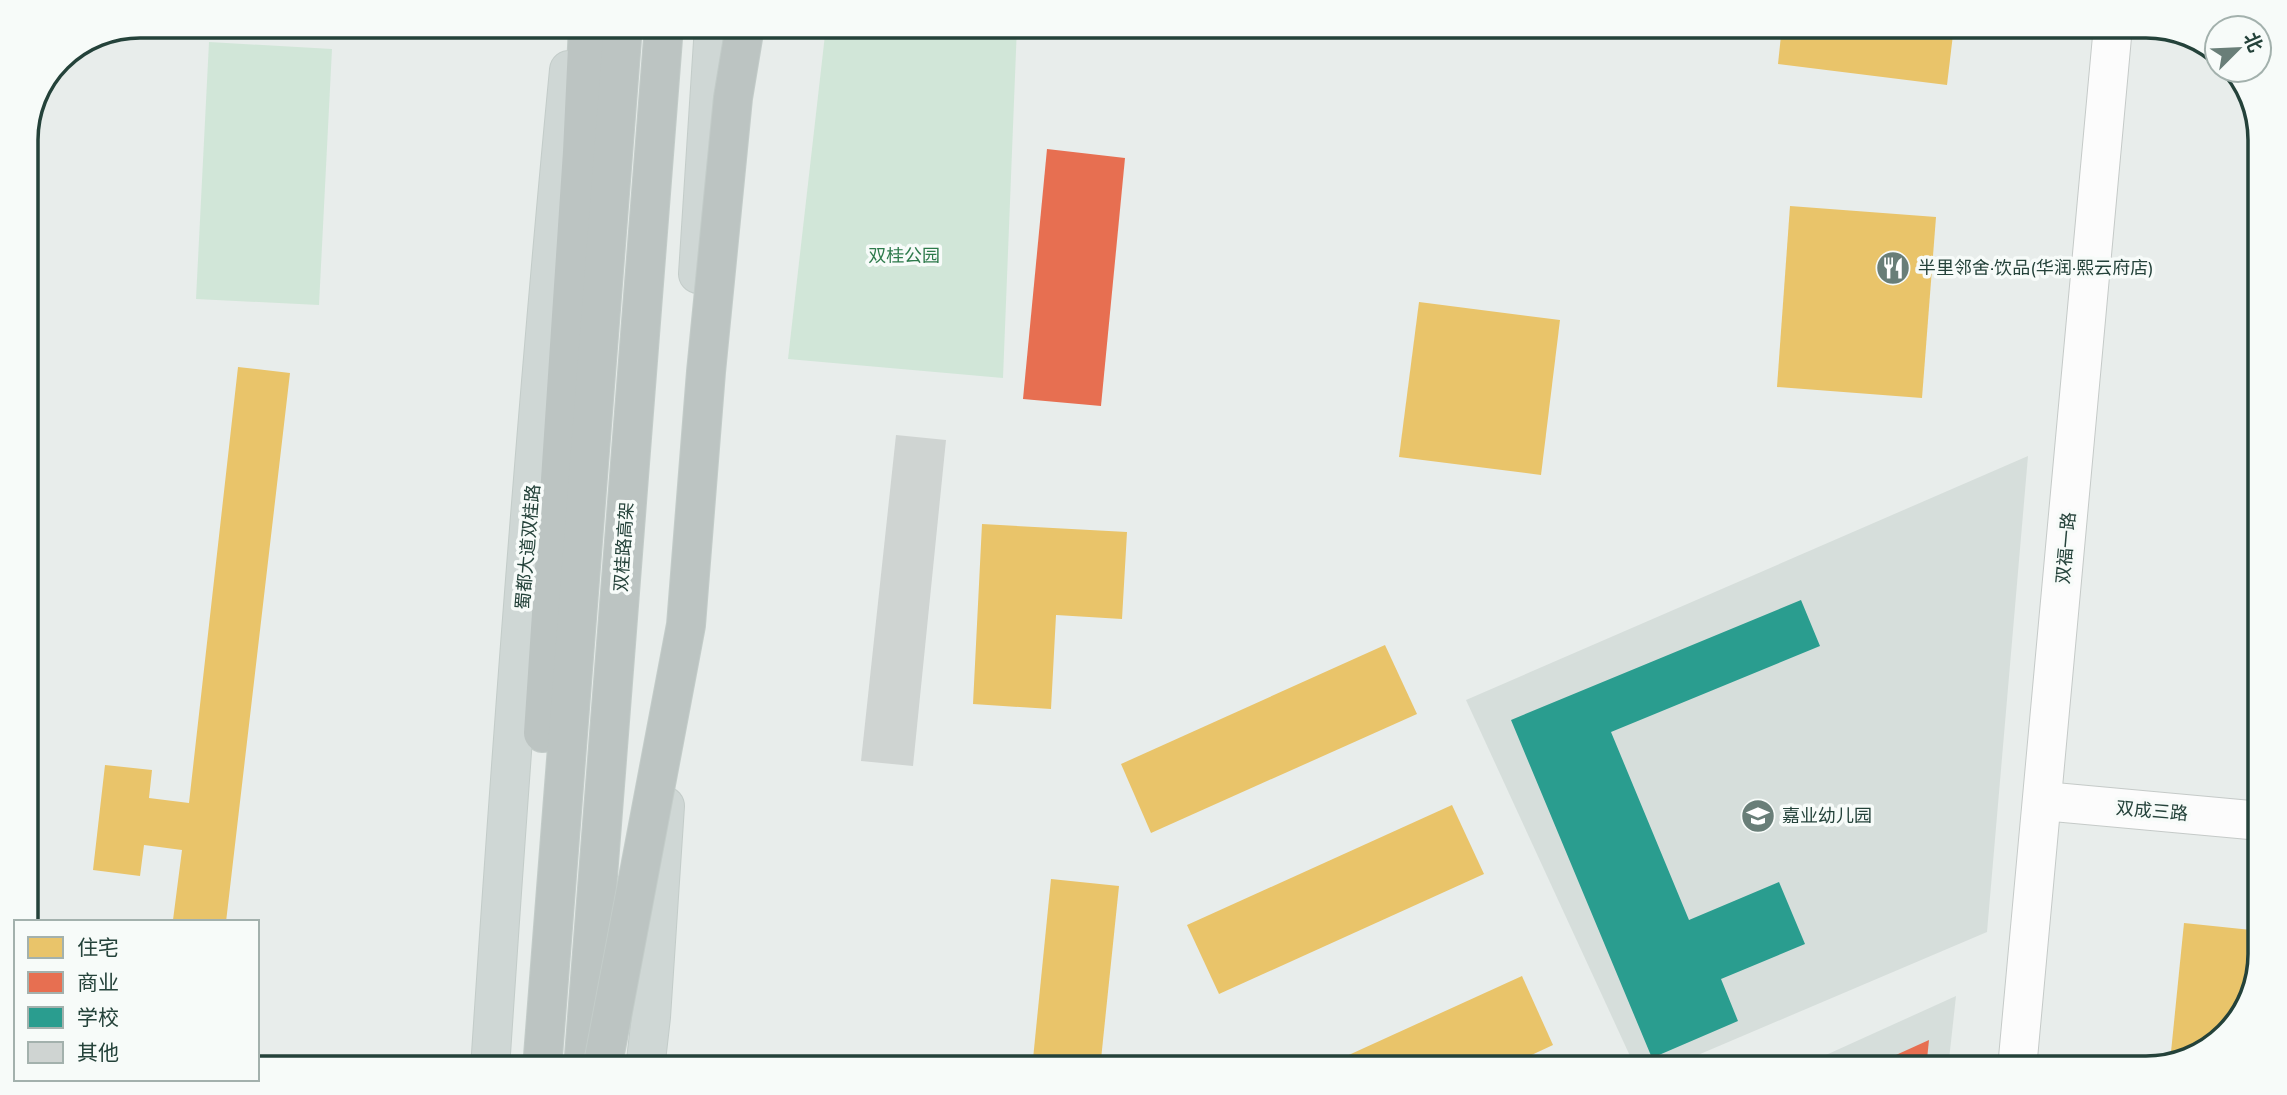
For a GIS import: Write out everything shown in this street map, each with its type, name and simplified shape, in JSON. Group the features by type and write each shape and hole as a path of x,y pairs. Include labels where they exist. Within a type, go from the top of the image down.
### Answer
{"highway":[{"path":"534,1056 534,948 545,678 582,166 587,39"},
{"path":"543,1056 622,39"},
{"name":"双桂路高架","path":"584,1056 663,39"},
{"path":"604,1056 686,625 706,372 733,98 743,39"}],"main road":[{"name":"蜀都大道双桂路","path":"491,1056 512,741 550,264 573,39"},
{"path":"646,1056 712,39"}],"street":[{"name":"双福一路","path":"2018,1056 2112,39"},
{"name":"双成三路","path":"2043,801 2248,820"}],"shaded area":[{"name":"嘉业幼儿园","path":"2028,456 1987,932 1696,1056 1630,1056 1466,700"},
{"path":"1956,996 1949,1056 1824,1056"}],"green space":[{"name":"双桂公园","path":"825,39 1016,39 1003,378 788,359"},
{"path":"209,42 332,49 319,305 196,299"}],"building: 住宅":[{"path":"1781,39 1952,39 1947,85 1778,64"},
{"path":"1790,206 1936,217 1922,398 1777,387"},
{"path":"1419,302 1560,320 1541,475 1399,457"},
{"path":"238,367 290,373 226,920 173,920 182,850 144,845 140,876 93,870 105,765 152,770 149,798 189,803"},
{"path":"982,524 1127,532 1122,619 1056,615 1051,709 973,704"},
{"path":"1385,645 1417,714 1151,833 1121,764"},
{"path":"1452,805 1484,874 1219,994 1187,925"},
{"path":"1051,879 1119,886 1101,1056 1033,1056"},
{"path":"2184,923 2248,930 2247,975 2238,1000 2214,1031 2192,1046 2171,1053"},
{"path":"1522,976 1553,1045 1529,1056 1347,1056"}],"building: 商业":[{"path":"1047,149 1125,158 1101,406 1023,399"},
{"path":"1929,1040 1927,1056 1894,1056"}],"building: 学校":[{"path":"1801,600 1820,646 1611,732 1689,920 1779,882 1805,944 1721,979 1738,1021 1651,1056 1511,720"}],"building: 其他":[{"path":"896,435 946,440 913,766 861,761"}],"place":[{"name":"半里邻舍·饮品(华润·熙云府店)","path":"1893,268"},
{"name":"嘉业幼儿园","path":"1758,816"}]}
